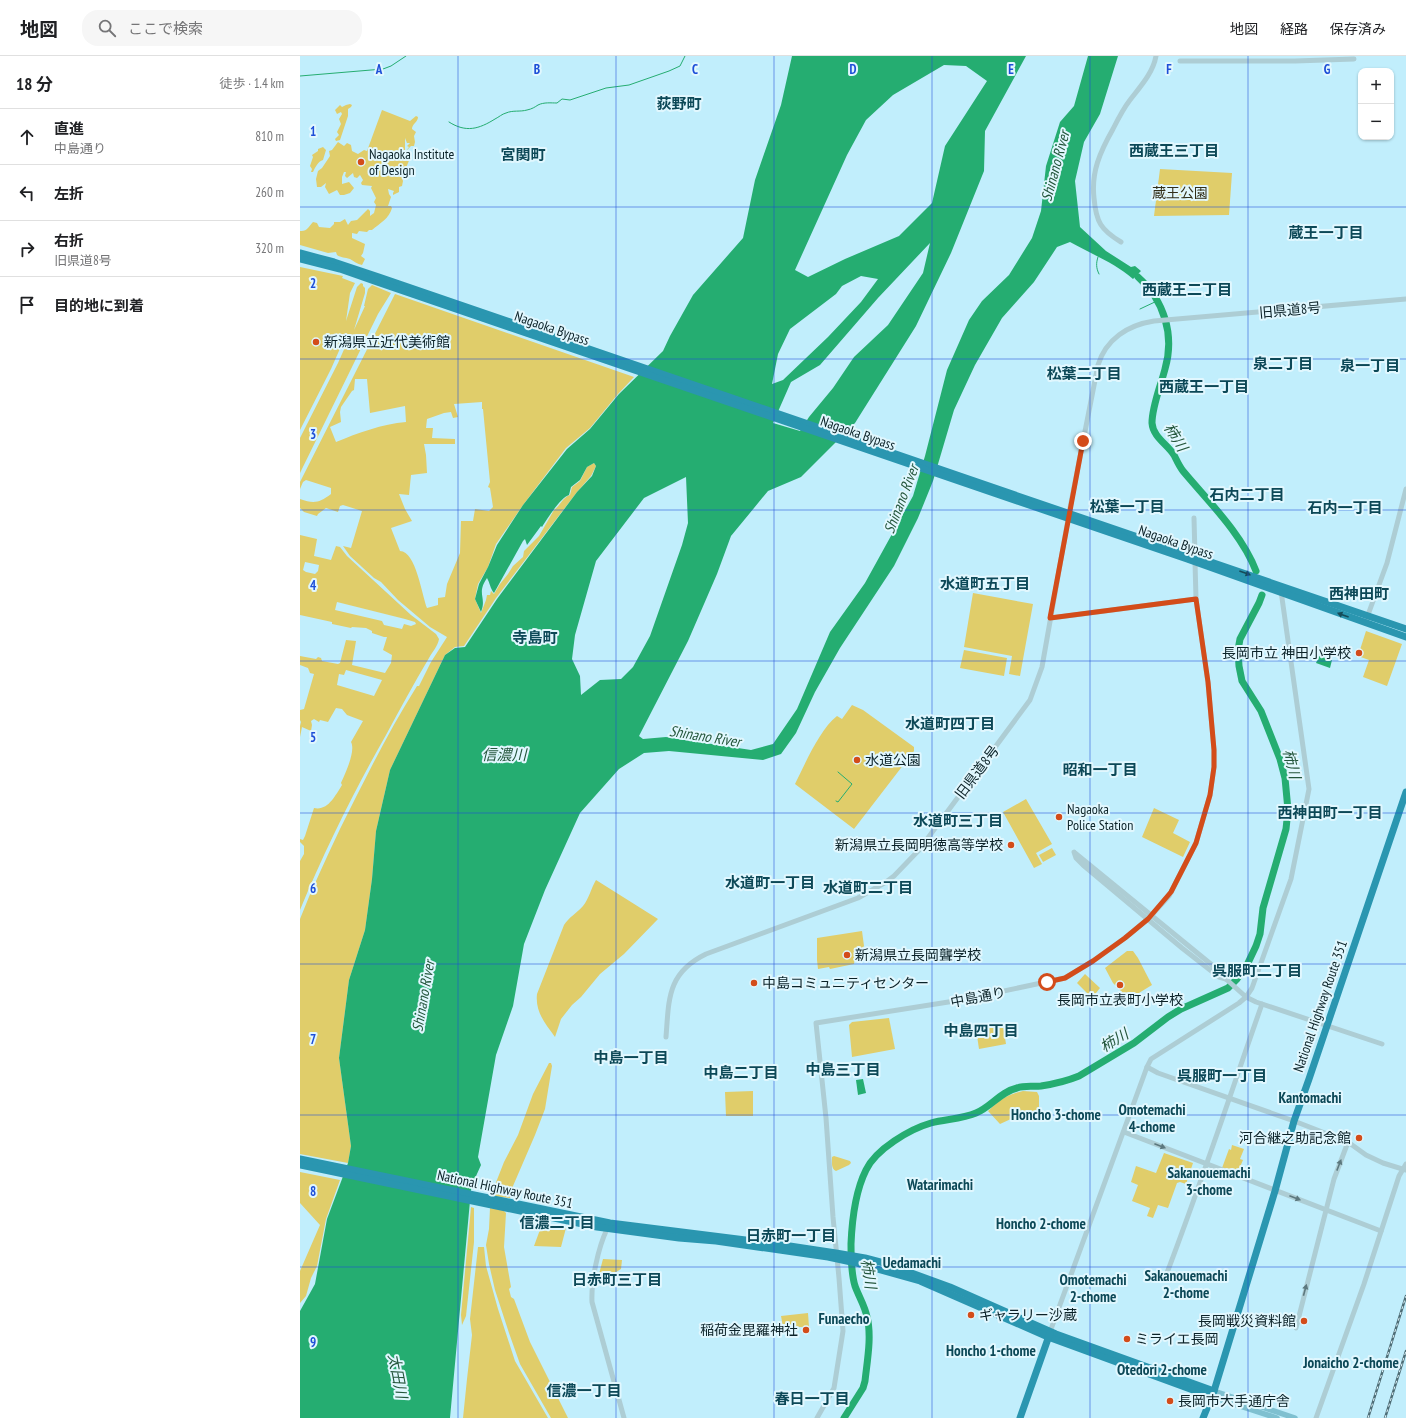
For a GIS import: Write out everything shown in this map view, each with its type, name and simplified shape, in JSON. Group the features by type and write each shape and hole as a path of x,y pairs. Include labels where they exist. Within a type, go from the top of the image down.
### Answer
{"highway":[{"name":"Nagaoka Bypass","path":"300,253 1114,531 1366,619 1406,629"},
{"name":"Nagaoka Bypass","path":"300,259 378,279"},
{"name":"Nagaoka Bypass","path":"1366,619 1406,637"},
{"name":"National Highway Route 351","path":"1204,1418 1213,1394 1276,1191 1294,1120 1406,792"},
{"name":"National Highway Route 351","path":"300,1159 607,1229 856,1259 920,1282 1049,1334 1213,1394"},
{"name":"National Highway Route 351","path":"300,1164 506,1205 610,1223 837,1256"},
{"path":"1020,1418 1049,1334"}],"main road":[{"path":"1213,1394 1277,1418"},
{"path":"1213,1394 1295,1418"}],"street":[{"path":"1122,242 1105,232 1099,221 1094,198 1094,171 1099,154 1125,108 1150,72 1156,56"},
{"path":"1180,61 1295,61 1354,59"},
{"path":"300,263 330,267"},
{"name":"旧県道8号","path":"666,1037 673,985 680,973 692,961 706,954 858,898 886,882 912,858 1030,700 1042,667 1070,508 1100,358 1106,347 1122,332 1134,326 1156,321 1406,298"},
{"path":"1366,619 1387,563 1406,489"},
{"name":"中島通り","path":"817,1418 834,1388 843,1339 842,1309 829,1177 826,1118 816,1023 962,1000 1065,978 1106,953 1149,917 1169,896 1193,849 1207,806 1213,781 1214,750 1208,682 1196,599 1194,518"},
{"path":"1049,1334 1151,1059 1246,997 1252,988 1291,879 1309,789 1281,590"},
{"path":"1050,618 1196,599"},
{"path":"1149,917 1074,852 1079,862 1149,917 1223,974 1227,980 1240,990 1246,997 1262,1004 1382,1044"},
{"path":"1165,1278 1186,1226 1208,1164 1262,1004"},
{"path":"1147,1067 1158,1073 1294,1120 1348,1142 1374,1159 1404,1170"},
{"path":"1124,1132 1380,1231"},
{"path":"1296,1328 1334,1179 1348,1142"},
{"path":"1316,1418 1361,1291 1399,1176 1404,1170 1406,1164"},
{"path":"607,1229 595,1268 592,1302 624,1418"}],"green space":[{"path":"350,104 352,105 348,109 348,116 340,140 336,141 335,139 339,135 337,132 341,124 339,119 342,114 341,112 337,114 335,110 340,105 342,107"},
{"path":"382,110 410,121 416,116 418,117 412,129 416,132 414,136 415,142 414,146 411,146 406,151 409,147 407,146 410,143 407,143 405,138 405,154 402,161 405,157 410,158 402,178 402,186 399,187 399,192 393,195 394,191 388,189 391,197 388,206 391,206 392,208 389,215 372,230 367,232 359,231 357,234 352,233 352,238 365,244 361,256 365,259 362,265 337,255 336,252 328,253 300,245 300,231 306,230 313,222 317,223 319,227 330,228 334,222 340,222 345,219 348,225 351,221 357,220 368,209 370,211 370,216 374,213 376,205 374,202 376,198 371,188 372,186 362,185 361,183 363,180 360,175 357,178 354,177 353,173 347,178 345,176 346,172 344,172 342,184 349,182 354,188 350,193 344,195 340,195 337,190 329,194 325,187 326,183 321,187 317,187 316,179 318,171 322,168 330,156 329,151 332,150 338,142 344,146 347,143 351,145 352,151 358,154 364,150 367,151"},
{"path":"323,147 326,150 323,160 318,163 313,172 311,172 312,169 310,166 313,157 312,155 318,151 318,149"},
{"name":"蔵王公園","path":"1160,169 1232,173 1229,215 1154,216"},
{"path":"300,267 343,276 342,278 355,283 350,293 346,321 357,287 361,283 363,284 365,293 354,330 365,306 368,289 372,285 391,293 378,314 300,473 300,438 346,345 342,344 300,430"},
{"path":"395,294 634,377 590,428 566,448 496,544 488,567 478,584 475,599 481,613 487,595 490,595 491,591 494,594 513,566 523,557 524,551 539,536 554,510 565,498 570,495 572,487 580,481 587,467 594,463 596,466 591,476 577,492 496,598 464,646 455,647 445,655 390,770 376,831 372,879 365,930 349,980 339,1058 351,1146 348,1163 300,1154 300,919 340,829 377,757 406,703 417,686 419,686 431,662 447,637 430,627 398,600 381,582 374,578 350,556 343,546 351,548 362,511 343,505 340,506 338,512 326,508 317,516 304,512 300,508 300,499 309,502 320,501 331,494 331,488 306,480 303,482 300,489 300,482","holes":["355,379 367,379 370,413 405,406 406,422 361,432 336,442 330,427 341,422 341,407 354,390","482,402 490,482 488,487 490,488 493,507 489,511 475,509 473,521 461,521 460,553 447,584 445,597 438,598 438,605 427,608 414,566 406,553 400,551 391,528 412,521 399,494 409,495 411,475 427,473 424,444 455,444 455,439 432,438 433,428 426,428 427,419 451,412 453,418 458,417 454,404"]},
{"path":"300,535 317,539 314,556 331,560 336,546 340,547 347,556 411,615 436,634 439,639 436,647 407,696 351,799 319,865 300,910 300,861 304,854 304,846 300,842 300,839 303,840 305,836 314,808 323,807 331,802 342,785 341,783 351,757 351,742 363,721 347,715 342,709 336,708 328,722 320,720 319,722 314,719 311,721 311,731 302,727 300,737 300,710 304,709 314,674 310,673 308,668 300,665 300,656 316,659 318,657 321,658 322,661 338,664 340,663 346,640 356,641 352,665 385,673 391,663 392,655 383,650 387,637 372,633 372,631 366,628 351,628 300,615","holes":["305,562 319,565 318,571 315,574 303,570","337,602 405,619 415,622 416,624 411,626 404,624 402,629 384,625 382,621 335,610","346,670 382,680 374,696 337,685 339,674 344,675"]},
{"path":"973,593 1033,604 1020,676 1009,674 1012,656 964,647"},
{"path":"1366,631 1402,644 1387,686 1363,677 1369,660 1358,656"},
{"path":"964,650 1007,658 1004,676 960,668"},
{"name":"水道公園","path":"852,705 863,710 914,747 914,751 854,829 795,784 813,747 825,729 837,716 842,719"},
{"path":"1026,799 1052,844 1036,853 1042,864 1034,868 1003,812"},
{"path":"1154,808 1179,820 1173,833 1190,842 1183,857 1142,837"},
{"path":"1052,848 1056,855 1043,862 1039,855"},
{"path":"596,880 658,919 624,954 600,974 581,997 572,1005 561,1019 555,1037 539,1012 537,994 564,925 585,903"},
{"path":"862,931 864,946 855,957 854,964 830,969 829,967 818,969 817,938"},
{"path":"1127,951 1133,951 1152,985 1129,999 1113,983 1105,968"},
{"path":"1085,974 1100,988 1092,998 1077,983"},
{"path":"889,1018 895,1049 852,1057 849,1025 852,1022"},
{"path":"1003,1025 1006,1044 979,1049 976,1029"},
{"path":"549,1063 551,1063 552,1066 545,1109 513,1186 510,1198 493,1196 493,1190 504,1162 518,1135 533,1094"},
{"path":"753,1091 753,1116 726,1116 725,1092"},
{"path":"1023,1091 1037,1092 1039,1096 1039,1112 1032,1116 1028,1113 1024,1113 1000,1124 988,1111 1004,1098"},
{"path":"1232,1145 1244,1149 1240,1159 1243,1160 1237,1174 1222,1168"},
{"path":"1164,1153 1193,1163 1186,1184 1180,1182 1177,1183 1168,1208 1158,1205 1153,1218 1147,1216 1150,1208 1132,1201 1138,1185 1131,1182 1136,1166 1156,1173"},
{"path":"834,1156 850,1161 851,1163 836,1171 833,1169 832,1165 832,1157"},
{"path":"300,1172 340,1180 326,1219 317,1266 311,1278 306,1296 300,1303 300,1271 320,1225 300,1203"},
{"path":"471,1207 474,1208 474,1242 466,1316 462,1325 461,1315"},
{"path":"490,1208 503,1210 506,1213 504,1247 511,1287 509,1289 511,1297 514,1299 530,1342 568,1418 551,1418 520,1364 495,1290 489,1264 486,1245 489,1229"},
{"path":"534,1222 566,1228 561,1247 534,1246 541,1227 533,1224"},
{"path":"478,1247 484,1247 486,1266 515,1361 548,1418 463,1418 472,1335 470,1319"},
{"path":"603,1259 622,1260 621,1269 616,1272 599,1274"},
{"path":"808,1313 809,1327 783,1327 781,1316"}],"water":[{"name":"信濃川","path":"792,56 1026,56 985,131 984,171 951,253 916,326 855,423 801,477 768,491 731,536 717,574 688,641 639,736 643,739 666,737 751,750 773,744 797,709 830,632 865,583 913,496 947,370 969,320 982,301 1009,275 1032,238 1041,211 1046,166 1060,122 1074,106 1088,56 1118,56 1100,114 1084,142 1075,181 1080,227 1106,251 1131,267 1135,266 1141,271 1133,279 1111,263 1070,242 1057,247 1034,282 1002,318 975,365 954,410 933,481 918,518 894,566 840,648 815,692 796,733 781,754 763,760 669,751 644,753 619,769 580,813 545,890 524,944 513,1006 496,1055 478,1157 481,1165 471,1190 450,1418 300,1418 300,1311 315,1284 327,1219 348,1163 351,1146 339,1058 349,980 365,930 372,879 376,831 390,770 445,655 455,648 465,647 497,599 577,492 592,476 596,466 594,463 587,467 580,480 571,487 569,495 558,504 527,545 525,539 523,541 494,593 487,578 482,588 483,607 481,612 475,599 479,584 497,545 523,505 567,449 590,429 619,394 663,351 693,295 743,238 755,180 781,105","holes":["944,65 966,66 987,81 945,146 932,203 899,236 845,259 808,277 795,270 847,155 866,120 893,95","930,243 923,273 888,325 854,357 833,388 809,417 800,431 773,423 791,382 820,365 878,298","861,276 878,279 861,302 828,337 783,380 772,384 778,354 790,329 836,294 842,286","686,477 688,523 682,545 650,636 633,667 621,679 600,680 581,695 580,676 572,659 575,635 596,561 644,498"]},
{"path":"1319,656 1332,660 1330,668 1316,663"},
{"path":"863,1079 866,1093 858,1095 856,1080"}],"waterway":[{"path":"300,76 383,69 391,66 406,56"},
{"path":"449,122 461,128 467,129 478,127 509,112 529,110 543,103 557,103 562,99 570,100 606,88 629,85 680,66 685,56"},
{"path":"1098,257 1097,270 1099,274"},
{"name":"柿川","path":"1138,277 1155,296 1161,307 1168,331 1168,356 1153,410 1153,428 1174,455 1183,471 1224,518 1250,557 1256,571"},
{"path":"1140,309 1157,301"},
{"name":"柿川","path":"844,1418 863,1388 865,1381 869,1332 866,1313 855,1286 852,1271 851,1244 853,1216 859,1187 866,1170 877,1155 885,1147 913,1130 931,1123 965,1117 976,1113 1011,1090 1020,1087 1051,1084 1079,1076 1134,1043 1181,1009 1228,988 1237,979 1247,965 1260,934 1263,908 1286,829 1288,810 1285,778 1280,759 1261,711 1242,681 1239,666 1238,650 1240,639 1262,595"},
{"path":"836,801 838,802 852,784 838,772"}],"railway":[{"path":"1368,1418 1406,1296"},
{"path":"1385,1418 1406,1351"}],"place":[{"name":"Nagaoka Institute of Design","path":"361,162"},
{"name":"新潟県立近代美術館","path":"316,342"},
{"name":"長岡市立 神田小学校","path":"1359,653"},
{"name":"水道公園","path":"857,760"},
{"name":"Nagaoka Police Station","path":"1059,817"},
{"name":"新潟県立長岡明徳高等学校","path":"1011,845"},
{"name":"新潟県立長岡聾学校","path":"847,955"},
{"name":"中島コミュニティセンター","path":"754,983"},
{"name":"長岡市立表町小学校","path":"1120,985"},
{"name":"河合継之助記念館","path":"1359,1138"},
{"name":"ギャラリー沙蔵","path":"971,1315"},
{"name":"長岡戦災資料館","path":"1304,1321"},
{"name":"稲荷金毘羅神社","path":"806,1330"},
{"name":"ミライエ長岡","path":"1127,1339"},
{"name":"長岡市大手通庁舎","path":"1170,1401"}],"district":[{"name":"荻野町","path":"679,103"},
{"name":"西蔵王三丁目","path":"1174,150"},
{"name":"宮関町","path":"523,154"},
{"name":"蔵王一丁目","path":"1326,232"},
{"name":"西蔵王二丁目","path":"1187,289"},
{"name":"泉二丁目","path":"1283,363"},
{"name":"泉一丁目","path":"1370,365"},
{"name":"松葉二丁目","path":"1084,373"},
{"name":"西蔵王一丁目","path":"1204,386"},
{"name":"石内二丁目","path":"1247,494"},
{"name":"松葉一丁目","path":"1127,506"},
{"name":"石内一丁目","path":"1345,507"},
{"name":"水道町五丁目","path":"985,583"},
{"name":"西神田町","path":"1359,593"},
{"name":"寺島町","path":"535,637"},
{"name":"水道町四丁目","path":"950,723"},
{"name":"昭和一丁目","path":"1100,769"},
{"name":"西神田町一丁目","path":"1330,812"},
{"name":"水道町三丁目","path":"958,820"},
{"name":"水道町一丁目","path":"770,882"},
{"name":"水道町二丁目","path":"868,887"},
{"name":"呉服町二丁目","path":"1257,970"},
{"name":"中島四丁目","path":"981,1030"},
{"name":"中島一丁目","path":"631,1057"},
{"name":"中島三丁目","path":"843,1069"},
{"name":"中島二丁目","path":"741,1072"},
{"name":"呉服町一丁目","path":"1222,1075"},
{"name":"Kantomachi","path":"1310,1097"},
{"name":"Honcho 3-chome","path":"1056,1114"},
{"name":"Omotemachi 4-chome","path":"1152,1118"},
{"name":"Sakanouemachi 3-chome","path":"1209,1180"},
{"name":"Watarimachi","path":"940,1184"},
{"name":"信濃二丁目","path":"557,1222"},
{"name":"Honcho 2-chome","path":"1041,1223"},
{"name":"日赤町一丁目","path":"791,1235"},
{"name":"Uedamachi","path":"912,1262"},
{"name":"日赤町三丁目","path":"617,1279"},
{"name":"Sakanouemachi 2-chome","path":"1186,1284"},
{"name":"Omotemachi 2-chome","path":"1093,1288"},
{"name":"Funaecho","path":"844,1318"},
{"name":"Honcho 1-chome","path":"991,1350"},
{"name":"Jonaicho 2-chome","path":"1351,1362"},
{"name":"Otedori 2-chome","path":"1162,1369"},
{"name":"信濃一丁目","path":"584,1390"},
{"name":"春日一丁目","path":"812,1398"}],"route":[{"path":"1047,982 1065,978 1106,953 1148,919 1169,896 1196,843 1212,788 1214,767 1208,682 1196,599 1050,618 1083,441"}],"water label":[{"name":"Shinano River","path":"1055,166"},
{"name":"Shinano River","path":"901,499"},
{"name":"Shinano River","path":"705,736"},
{"name":"Shinano River","path":"423,996"},
{"name":"太田川","path":"398,1376"}]}
